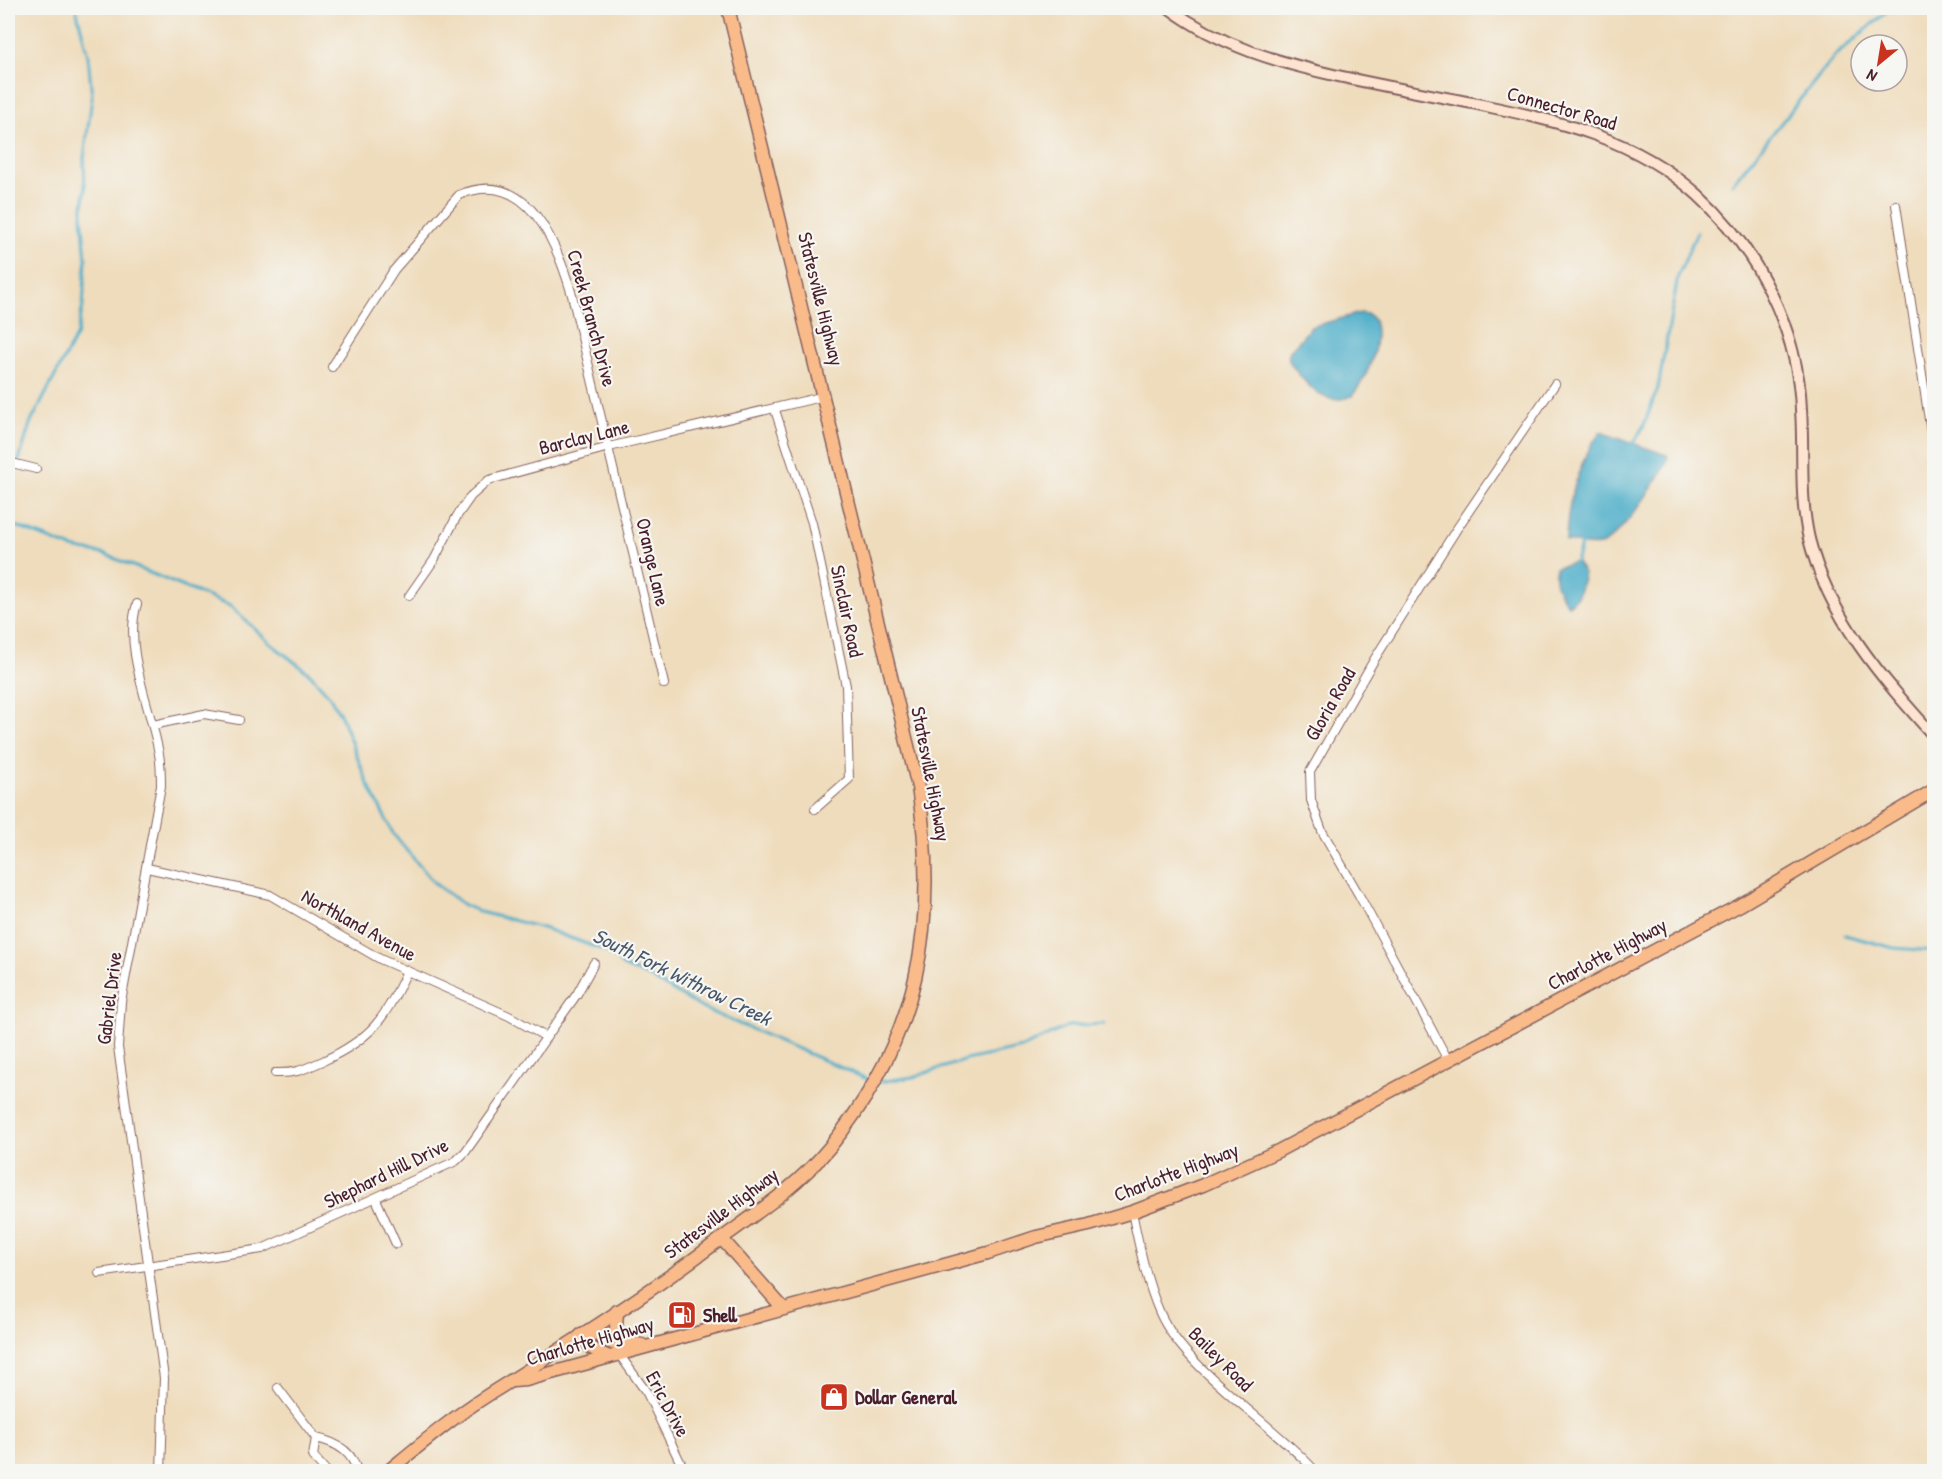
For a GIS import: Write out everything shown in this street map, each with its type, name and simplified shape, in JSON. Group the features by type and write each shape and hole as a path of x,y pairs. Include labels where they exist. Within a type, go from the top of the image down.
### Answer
{"main road":[{"name":"Statesville Highway","path":"511,1382 722,1239 789,1188 828,1149 861,1104 888,1056 908,1005 922,952 928,897 927,853 918,787 825,396 729,8"},
{"name":"Charlotte Highway","path":"387,1472 488,1395 511,1382 614,1356 1131,1212 1203,1185 1270,1155 1740,905 1935,790"},
{"path":"722,1239 783,1308"},
{"path":"617,1311 616,1329 621,1341 642,1347"},
{"path":"585,1332 618,1345 642,1347"},
{"path":"585,1332 591,1348 614,1356"}],"street":[{"name":"Connector Road","path":"1169,8 1213,37 1276,61 1586,130 1636,150 1677,177 1698,195 1716,213 1751,259 1777,308 1788,339 1801,406 1801,464 1805,515 1809,539 1828,593 1862,651 1935,736"},
{"name":"Creek Branch Drive","path":"332,368 394,270 448,204 459,195 471,190 498,189 511,195 536,215 559,252 609,447"},
{"path":"1896,205 1935,452"},
{"name":"Gloria Road","path":"1448,1059 1322,831 1311,800 1310,772 1374,660 1444,549 1554,384"},
{"name":"Barclay Lane","path":"409,596 434,560 457,516 471,496 489,480 609,447 775,410 825,396"},
{"name":"Sinclair Road","path":"775,410 812,523 846,686 849,779 815,809"},
{"name":"Orange Lane","path":"609,447 664,684"},
{"path":"8,462 36,469"},
{"name":"Gabriel Drive","path":"137,603 133,624 134,647 159,751 161,786 121,1002 118,1047 164,1378 161,1472"},
{"path":"153,725 204,714 239,720"},
{"name":"Northland Avenue","path":"147,868 270,894 380,959 509,1016 546,1037"},
{"name":"Shephard Hill Drive","path":"99,1272 262,1249 456,1161 466,1151 577,994 594,963"},
{"path":"274,1073 293,1074 362,1041 389,1007 407,971"},
{"path":"376,1199 396,1244"},
{"name":"Bailey Road","path":"1131,1212 1141,1255 1160,1314 1179,1344 1316,1472"},
{"name":"Eric Drive","path":"614,1356 647,1394 685,1472"},
{"path":"278,1389 316,1438 336,1443 352,1460 357,1472"},
{"path":"316,1438 313,1456 327,1472"}],"water":[{"path":"1360,313 1367,314 1374,319 1376,329 1375,349 1364,379 1352,396 1335,399 1320,395 1308,385 1291,364 1290,351 1311,327"},
{"path":"1600,432 1667,455 1668,459 1639,506 1610,539 1595,546 1566,541 1575,484 1586,456"},
{"path":"1576,562 1584,573 1578,595 1568,605 1556,583 1556,567"}],"waterway":[{"path":"8,475 19,460 30,424 77,334 83,306 86,259 82,216 85,190 84,158 92,97 88,56 76,8"},
{"path":"1732,184 1835,56 1891,8"},
{"path":"1633,445 1644,425 1658,388 1678,276 1697,232"},
{"name":"South Fork Withrow Creek","path":"8,523 72,548 104,554 230,606 270,643 310,674 328,694 340,714 368,784 394,835 435,884 464,905 480,912 543,928 606,951 623,966 651,978 702,1008 872,1081"},
{"path":"1575,565 1582,542"},
{"path":"1845,935 1894,948 1934,951"},
{"name":"South Fork Withrow Creek","path":"878,1082 913,1077 966,1060 1022,1048 1068,1026 1104,1024"}],"place":[{"name":"Shell","path":"682,1315"},
{"name":"Dollar General","path":"834,1397"}]}
